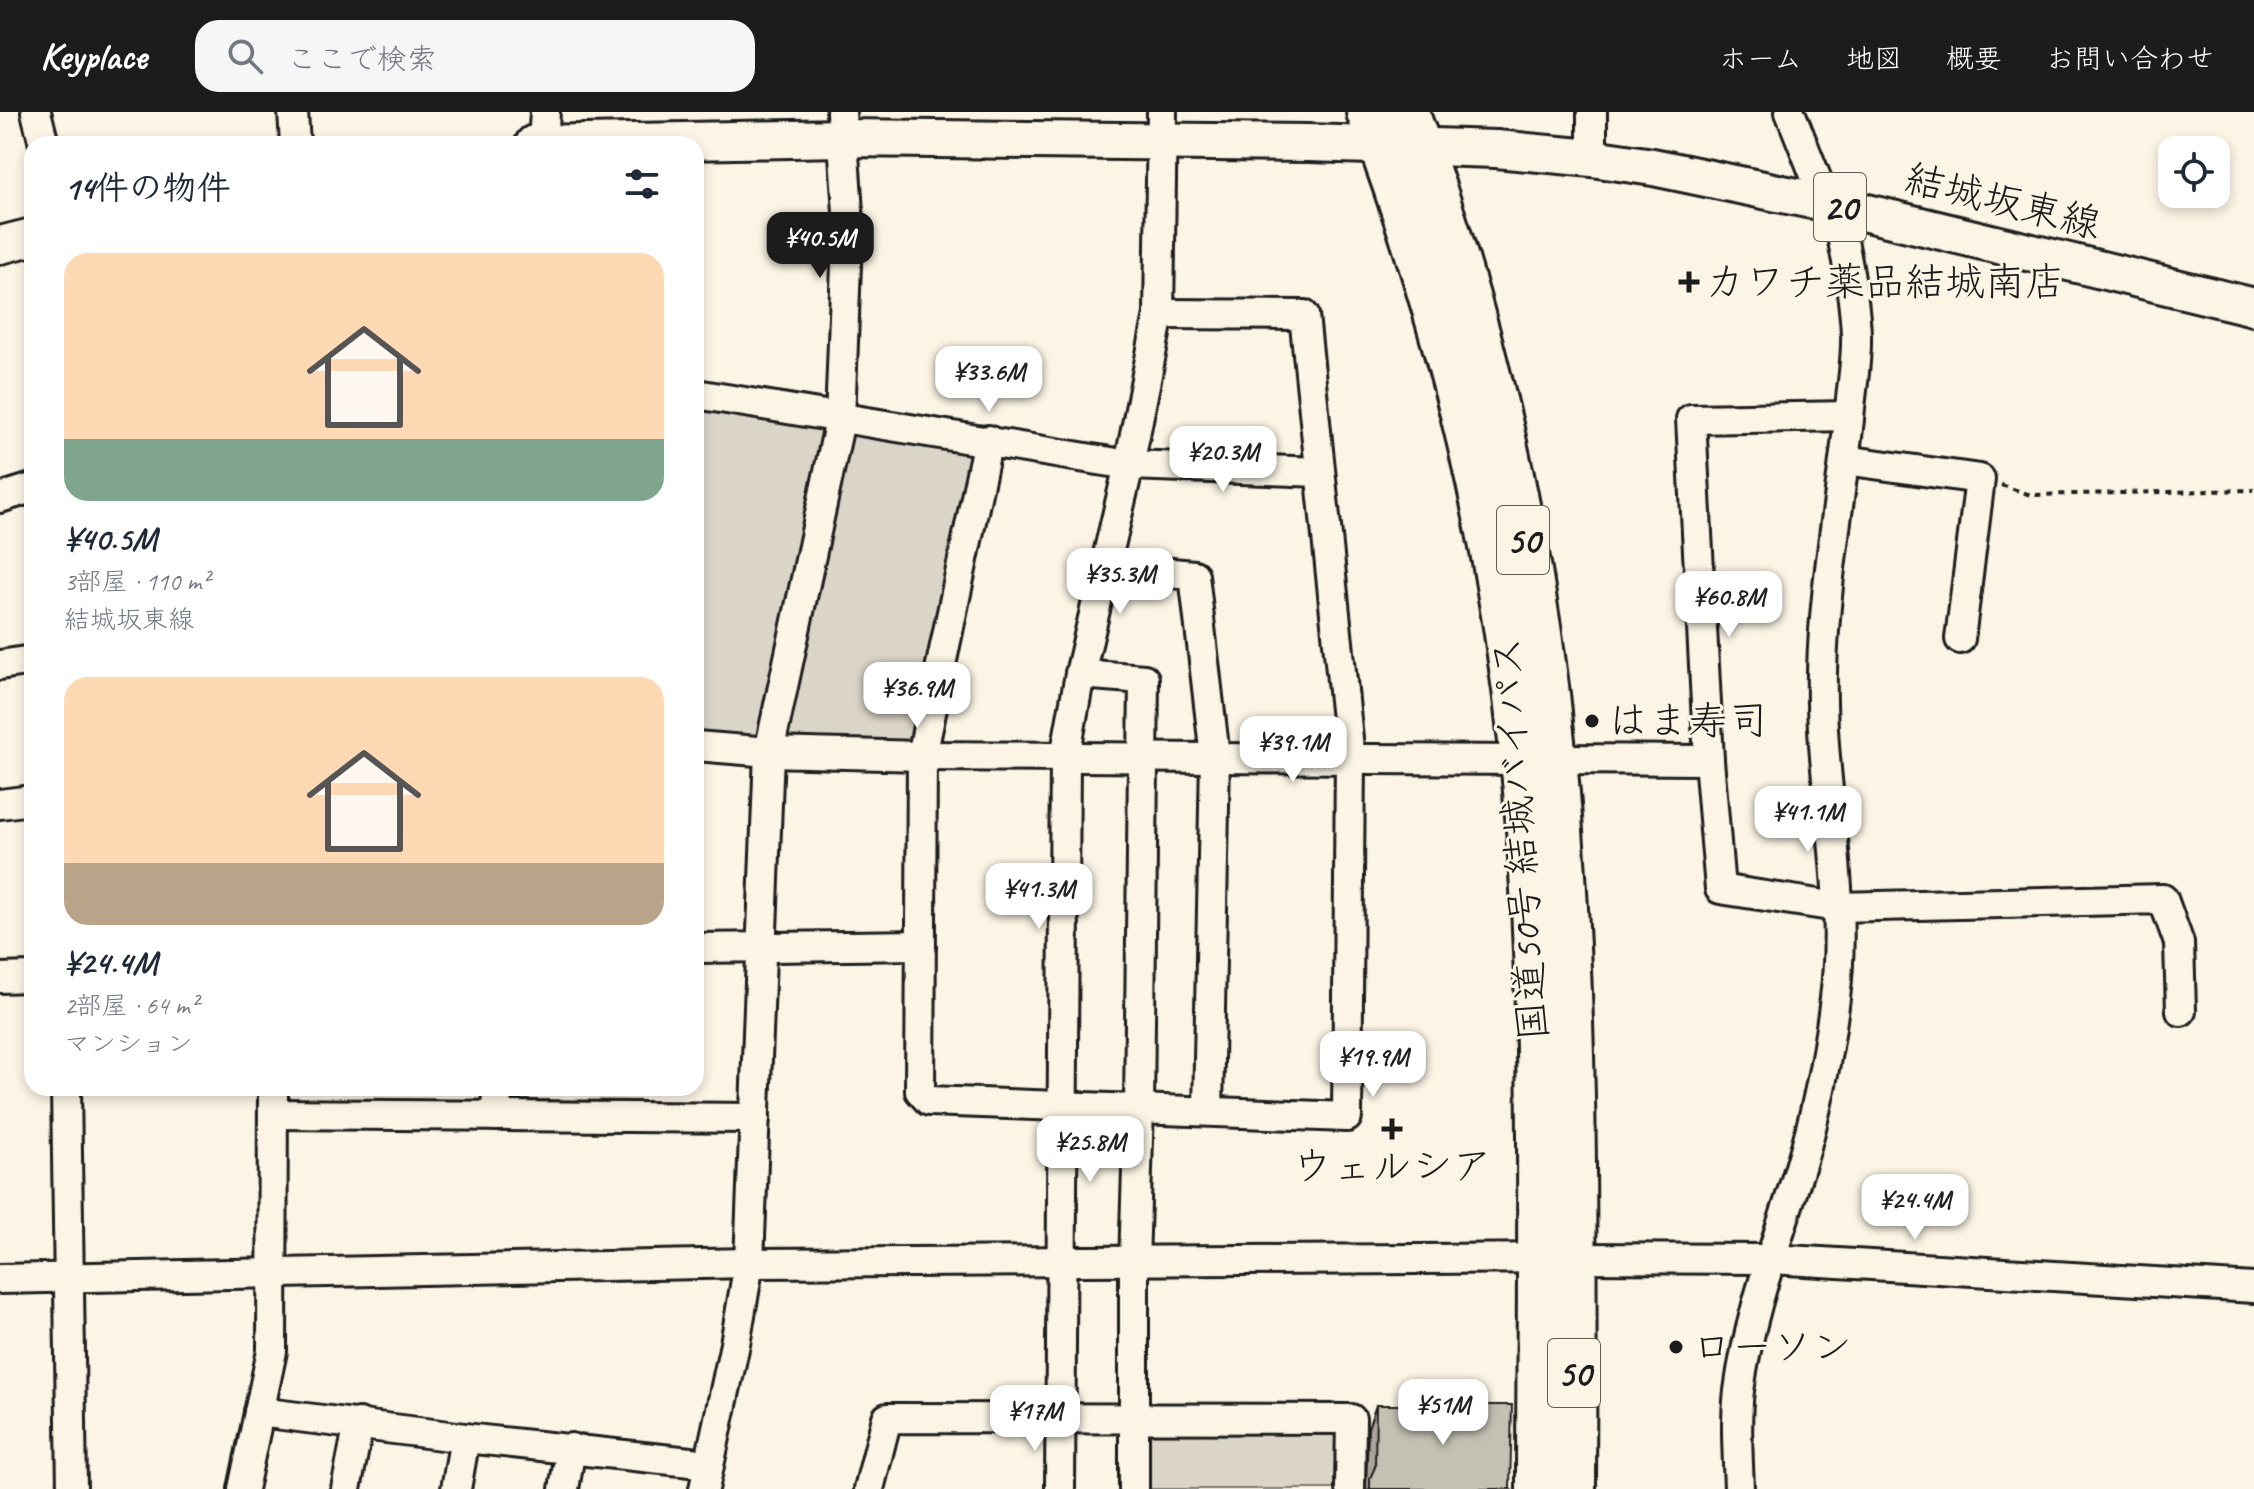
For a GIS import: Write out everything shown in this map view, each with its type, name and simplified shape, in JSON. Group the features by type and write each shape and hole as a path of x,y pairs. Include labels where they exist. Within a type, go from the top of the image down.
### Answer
{"highway":[{"name":"国道50号 結城バイパス","path":"1394,128 1469,303 1508,459 1537,613 1539,760 1567,945 1556,1258 1538,1489"},
{"name":"国道50号 結城バイパス","path":"1556,1258 1574,1489"}],"main road":[{"name":"結城坂東線","path":"659,136 842,125 1394,128 1653,167 1830,204 2254,307"},
{"path":"0,245 24,239"}],"street":[{"path":"36,112 42,136"},
{"path":"293,112 294,136"},
{"path":"543,136 545,112"},
{"path":"1592,112 1592,158"},
{"path":"1739,1489 1738,1394 1745,1354 1816,1107 1835,997 1837,907 1824,746 1822,675 1825,617 1845,460 1856,335 1846,252 1830,204 1790,112"},
{"path":"259,1412 571,1448 707,1477 749,1263 769,752 840,420 848,212 842,125"},
{"path":"1060,1489 1065,757 1080,674 1129,465 1159,314 1162,127"},
{"path":"988,440 922,756 920,1091 929,1101 1347,1117 1350,758 1304,315 1159,314"},
{"path":"704,395 1129,465 1320,472"},
{"path":"1849,416 1691,419 1709,760 1720,889 1837,907 2163,899 2179,943 2181,1011"},
{"path":"1845,460 1980,479 1960,639"},
{"path":"0,498 24,490"},
{"path":"1104,567 1194,575 1215,757 1208,1111"},
{"path":"0,665 24,661"},
{"path":"1080,674 1144,679 1134,1263 1134,1489"},
{"path":"704,747 769,752 922,756 1709,760"},
{"path":"0,804 24,801"},
{"path":"704,948 921,945"},
{"path":"0,978 24,977"},
{"path":"66,1096 72,1489"},
{"path":"243,1489 272,1351 273,1101 497,1102 755,1118"},
{"path":"0,1279 749,1263 1556,1258 1771,1259 2254,1288"},
{"path":"869,1489 887,1418 1135,1418 1351,1419 1350,1489"},
{"path":"346,1489 359,1423"},
{"path":"456,1489 465,1438"},
{"path":"564,1489 571,1448"}],"path":[{"path":"1980,479 2031,495 2254,490"}],"shaded area":[{"path":"704,406 973,451 911,747 704,733"},
{"path":"1346,1423 1346,1489 1140,1489 1140,1425"}],"building":[{"path":"1376,1405 1512,1405 1510,1489 1370,1489 1370,1478 1375,1467"}],"place":[{"name":"カワチ薬品結城南店","path":"1689,282"},
{"name":"はま寿司","path":"1592,721"},
{"name":"ウェルシア","path":"1392,1129"},
{"name":"ローソン","path":"1676,1347"}]}
